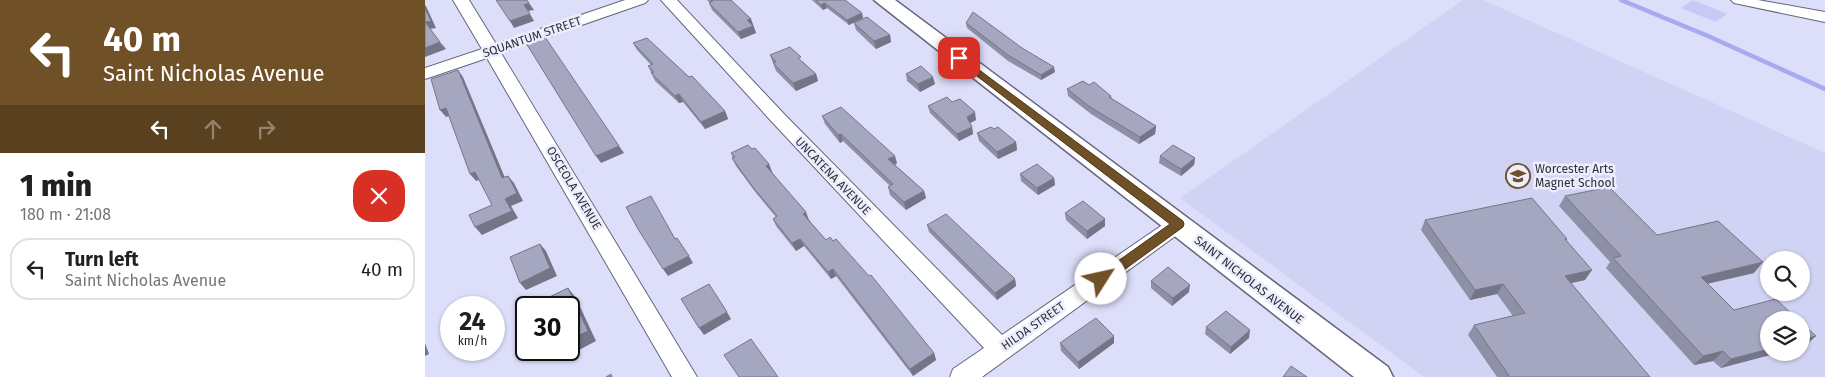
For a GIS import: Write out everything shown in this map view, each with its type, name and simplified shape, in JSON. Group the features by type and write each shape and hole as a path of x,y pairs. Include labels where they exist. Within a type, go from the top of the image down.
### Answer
{"street":[{"name":"OSCEOLA AVENUE","path":"461,0 685,377"},
{"name":"SQUANTUM STREET","path":"425,74 640,0"},
{"name":"UNCATENA AVENUE","path":"669,0 779,119 1000,350"},
{"name":"SAINT NICHOLAS AVENUE","path":"883,0 1377,377"},
{"path":"1739,0 1825,17"},
{"name":"HILDA STREET","path":"962,377 1178,224"}],"shaded area":[{"name":"Worcester Arts Magnet School","path":"1463,0 1483,0 1825,153 1825,377 1424,377 1180,198"},
{"path":"1693,0 1727,14 1716,22 1681,8"}],"building":[{"path":"496,0 527,0 529,3 524,5 530,14 510,21"},
{"path":"711,0 731,0 751,19 747,20 753,26 738,32 709,3 713,1"},
{"path":"816,0 845,0 862,13 847,20 825,3 821,5"},
{"path":"425,8 431,21 425,22"},
{"path":"973,12 1022,48 1054,67 1041,75 1008,55 966,23"},
{"path":"867,17 890,35 874,41 854,23"},
{"path":"425,22 440,42 425,48"},
{"path":"545,37 619,146 596,156 526,43"},
{"path":"647,38 689,77 692,76 725,111 701,122 679,94 675,96 651,73 654,72 648,66 653,64 633,43"},
{"path":"790,47 801,57 798,58 816,74 793,83 773,63 776,62 770,55"},
{"path":"921,66 933,77 918,84 906,74"},
{"path":"458,70 502,178 508,176 517,193 505,199 512,211 475,227 469,215 492,205 475,172 470,174 446,108 440,110 431,79"},
{"path":"1083,81 1089,85 1094,82 1111,96 1109,97 1156,126 1140,137 1090,107 1067,89"},
{"path":"947,97 952,102 960,99 975,112 967,117 972,127 957,134 928,106"},
{"path":"841,107 895,156 888,159 924,191 904,202 888,187 893,184 841,134 838,135 822,116"},
{"path":"991,127 994,129 998,127 1016,142 997,152 977,133"},
{"path":"748,145 752,149 755,148 769,164 766,166 806,212 803,214 826,240 830,237 833,241 836,239 869,276 871,275 934,353 910,369 833,269 828,272 800,239 792,243 773,219 777,216 732,158 735,157 731,153"},
{"path":"1173,145 1195,158 1181,169 1160,156"},
{"path":"1037,164 1054,178 1037,188 1020,174"},
{"path":"1609,187 1657,235 1718,221 1760,259 1760,263 1701,277 1734,310 1768,301 1778,301 1789,311 1760,311 1760,351 1731,359 1723,351 1703,356 1613,258 1621,256 1565,196"},
{"path":"651,196 675,239 677,238 689,256 663,269 626,207"},
{"path":"1532,198 1592,270 1565,276 1650,377 1510,377 1474,325 1525,313 1503,284 1475,290 1425,220"},
{"path":"1083,201 1105,219 1087,231 1065,213"},
{"path":"946,214 1015,279 995,293 927,225"},
{"path":"540,244 550,268 520,283 510,257"},
{"path":"1168,267 1190,285 1173,298 1151,281"},
{"path":"709,284 727,312 699,328 681,299"},
{"path":"568,288 572,296 552,296"},
{"path":"1226,311 1250,330 1231,347 1206,327"},
{"path":"580,314 588,331 580,335"},
{"path":"1096,318 1114,336 1078,362 1060,343"},
{"path":"1810,331 1816,336 1810,338"},
{"path":"751,339 778,377 739,377 724,355"},
{"path":"1291,366 1307,377 1283,377"}],"waterway":[{"path":"1621,0 1708,36 1825,89"}],"place":[{"name":"Worcester Arts Magnet School","path":"1518,176"}],"route":[{"path":"959,58 1178,224 1101,279"}]}
